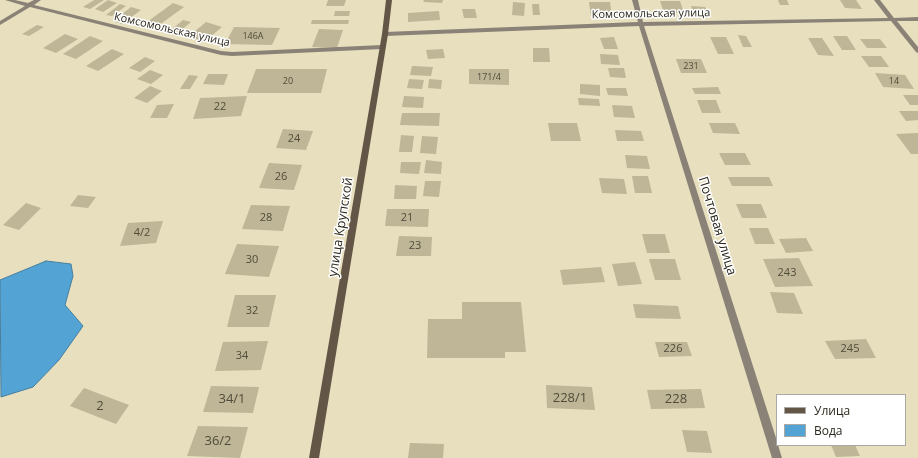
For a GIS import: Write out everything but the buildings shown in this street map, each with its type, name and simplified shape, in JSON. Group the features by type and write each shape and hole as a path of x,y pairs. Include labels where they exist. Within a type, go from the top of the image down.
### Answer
{"street":[{"name":"Комсомольская улица","path":"8,0 221,53 232,54 382,47"},
{"path":"0,23 38,0"},
{"name":"улица Крупской","path":"314,458 385,34 389,0"},
{"name":"Почтовая улица","path":"635,0 641,24 777,458"},
{"path":"876,0 918,51"},
{"name":"Комсомольская улица","path":"385,34 641,24 918,19"}],"water":[{"path":"46,261 71,264 73,276 65,305 83,326 59,360 33,387 1,397 0,280"}]}
